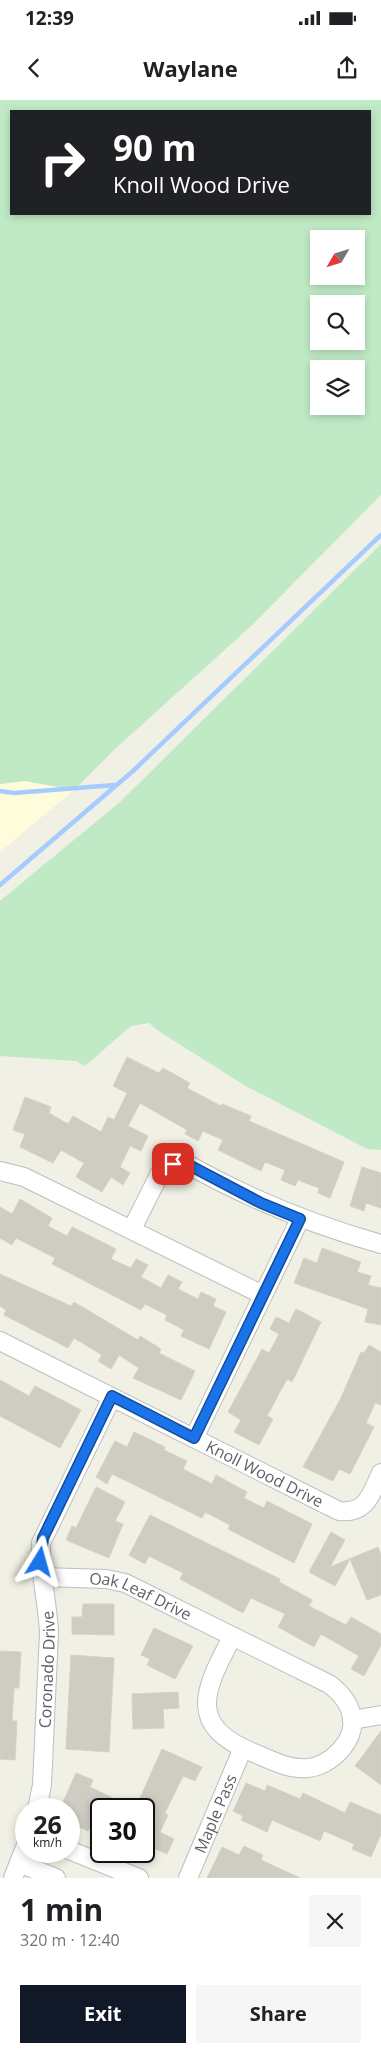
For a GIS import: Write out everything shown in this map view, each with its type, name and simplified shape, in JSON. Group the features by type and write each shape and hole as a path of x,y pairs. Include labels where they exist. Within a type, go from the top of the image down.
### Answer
{"street":[{"path":"132,1229 161,1171 166,1167 180,1163 187,1164 261,1203 300,1219 381,1244"},
{"path":"0,1171 24,1177 262,1295"},
{"path":"194,1438 300,1219"},
{"name":"Knoll Wood Drive","path":"0,1341 339,1511 350,1512 363,1506 381,1473"},
{"name":"Coronado Drive","path":"39,1798 42,1784 49,1649 48,1609 40,1562 43,1538 112,1396"},
{"name":"Oak Leaf Drive","path":"43,1577 106,1579 125,1583 329,1684 346,1702 352,1720"},
{"path":"232,1636 211,1678 207,1702 211,1718 219,1733 232,1744 293,1768 316,1767 330,1760 342,1749 349,1735 352,1720 381,1714"},
{"name":"Maple Pass","path":"188,1878 243,1748"},
{"path":"80,1854 139,1878"},
{"path":"16,1870 56,1878"}],"shaded area":[{"path":"25,781 74,790 0,852 0,784"}],"green space":[{"path":"0,100 381,100 381,495 250,627 115,749 74,790 25,781 0,784"},
{"path":"381,544 381,1150 367,1149 244,1085 149,1023 131,1026 85,1066 76,1061 0,1056 0,901 121,801"}],"building":[{"path":"127,1057 159,1073 163,1068 190,1083 187,1088 221,1106 222,1104 251,1116 249,1121 344,1162 330,1198 318,1193 319,1188 298,1180 295,1186 281,1180 285,1170 265,1162 261,1171 218,1150 223,1140 203,1131 198,1141 185,1134 187,1130 140,1103 128,1126 148,1136 141,1151 130,1146 120,1167 130,1173 123,1185 111,1177 102,1192 76,1177 84,1163 61,1150 53,1163 20,1147 25,1134 13,1130 25,1097 51,1107 49,1113 68,1124 73,1116 101,1132 108,1117 114,1120 127,1093 113,1086"},
{"path":"362,1167 381,1173 381,1208 366,1203 364,1211 350,1206"},
{"path":"20,1199 52,1218 48,1226 67,1236 72,1227 116,1249 111,1259 131,1268 136,1259 148,1265 141,1277 161,1288 168,1275 182,1282 178,1289 198,1299 201,1292 216,1299 213,1306 226,1312 209,1349 181,1336 184,1330 165,1320 167,1315 145,1304 141,1310 52,1264 55,1258 16,1238 12,1245 0,1238 0,1207 12,1214"},
{"path":"322,1248 361,1262 357,1272 371,1276 368,1285 381,1288 381,1325 365,1322 368,1309 294,1283 304,1258 317,1263"},
{"path":"0,1274 71,1306 74,1302 138,1340 140,1336 161,1349 159,1353 195,1371 181,1400 133,1378 139,1368 119,1355 111,1369 98,1361 102,1355 74,1338 68,1348 4,1315 6,1310 0,1306"},
{"path":"296,1309 321,1322 292,1382 287,1379 267,1416 273,1419 259,1445 234,1432 241,1420 228,1412 262,1349 269,1353 279,1334 270,1329 276,1317 289,1323"},
{"path":"369,1345 381,1352 381,1405 375,1403 366,1423 374,1427 350,1474 339,1469 333,1481 303,1467 341,1398 361,1352 364,1353"},
{"path":"0,1380 29,1396 35,1386 81,1410 60,1448 0,1416"},
{"path":"134,1432 165,1447 164,1450 187,1461 183,1469 212,1484 216,1475 247,1492 244,1498 264,1508 267,1501 312,1524 294,1563 228,1529 230,1525 205,1512 202,1518 112,1474 107,1484 96,1477 115,1441 127,1447"},
{"path":"96,1487 125,1502 115,1521 123,1524 109,1558 66,1540 72,1526 76,1528"},
{"path":"150,1515 280,1579 279,1582 312,1600 309,1606 346,1625 351,1617 381,1634 381,1645 364,1676 351,1669 359,1656 321,1634 314,1647 278,1627 285,1614 251,1598 243,1613 180,1579 183,1573 149,1556 145,1564 129,1555"},
{"path":"331,1532 345,1540 330,1567 378,1547 381,1555 381,1595 367,1600 350,1559 335,1586 309,1572"},
{"path":"83,1604 114,1604 114,1635 72,1634 72,1617 82,1617"},
{"path":"154,1628 193,1646 175,1679 147,1665 150,1659 141,1655"},
{"path":"0,1651 21,1652 19,1688 14,1688 12,1721 17,1721 15,1760 0,1759"},
{"path":"71,1655 114,1658 109,1752 66,1749"},
{"path":"178,1692 179,1708 163,1709 164,1728 133,1729 132,1694"},
{"path":"381,1731 381,1785 355,1766"},
{"path":"162,1749 202,1767 195,1781 183,1776 165,1813 168,1815 160,1832 174,1839 167,1854 155,1849 155,1798 140,1798"},
{"path":"76,1773 93,1780 90,1787 113,1798 90,1798 90,1827 88,1831 80,1827 80,1798 65,1798"},
{"path":"246,1783 265,1791 267,1785 300,1799 303,1793 345,1813 350,1802 381,1815 381,1834 371,1857 352,1849 354,1844 324,1831 320,1841 272,1820 267,1832 241,1820 243,1816 233,1811"},
{"path":"244,1846 263,1855 261,1860 300,1878 207,1878 222,1847 239,1855"}],"waterway":[{"path":"0,885 133,771 381,535"},
{"path":"0,791 14,793 115,785"}],"route":[{"path":"40,1562 43,1538 112,1396 194,1438 300,1219 261,1203 187,1164 173,1164"}]}
